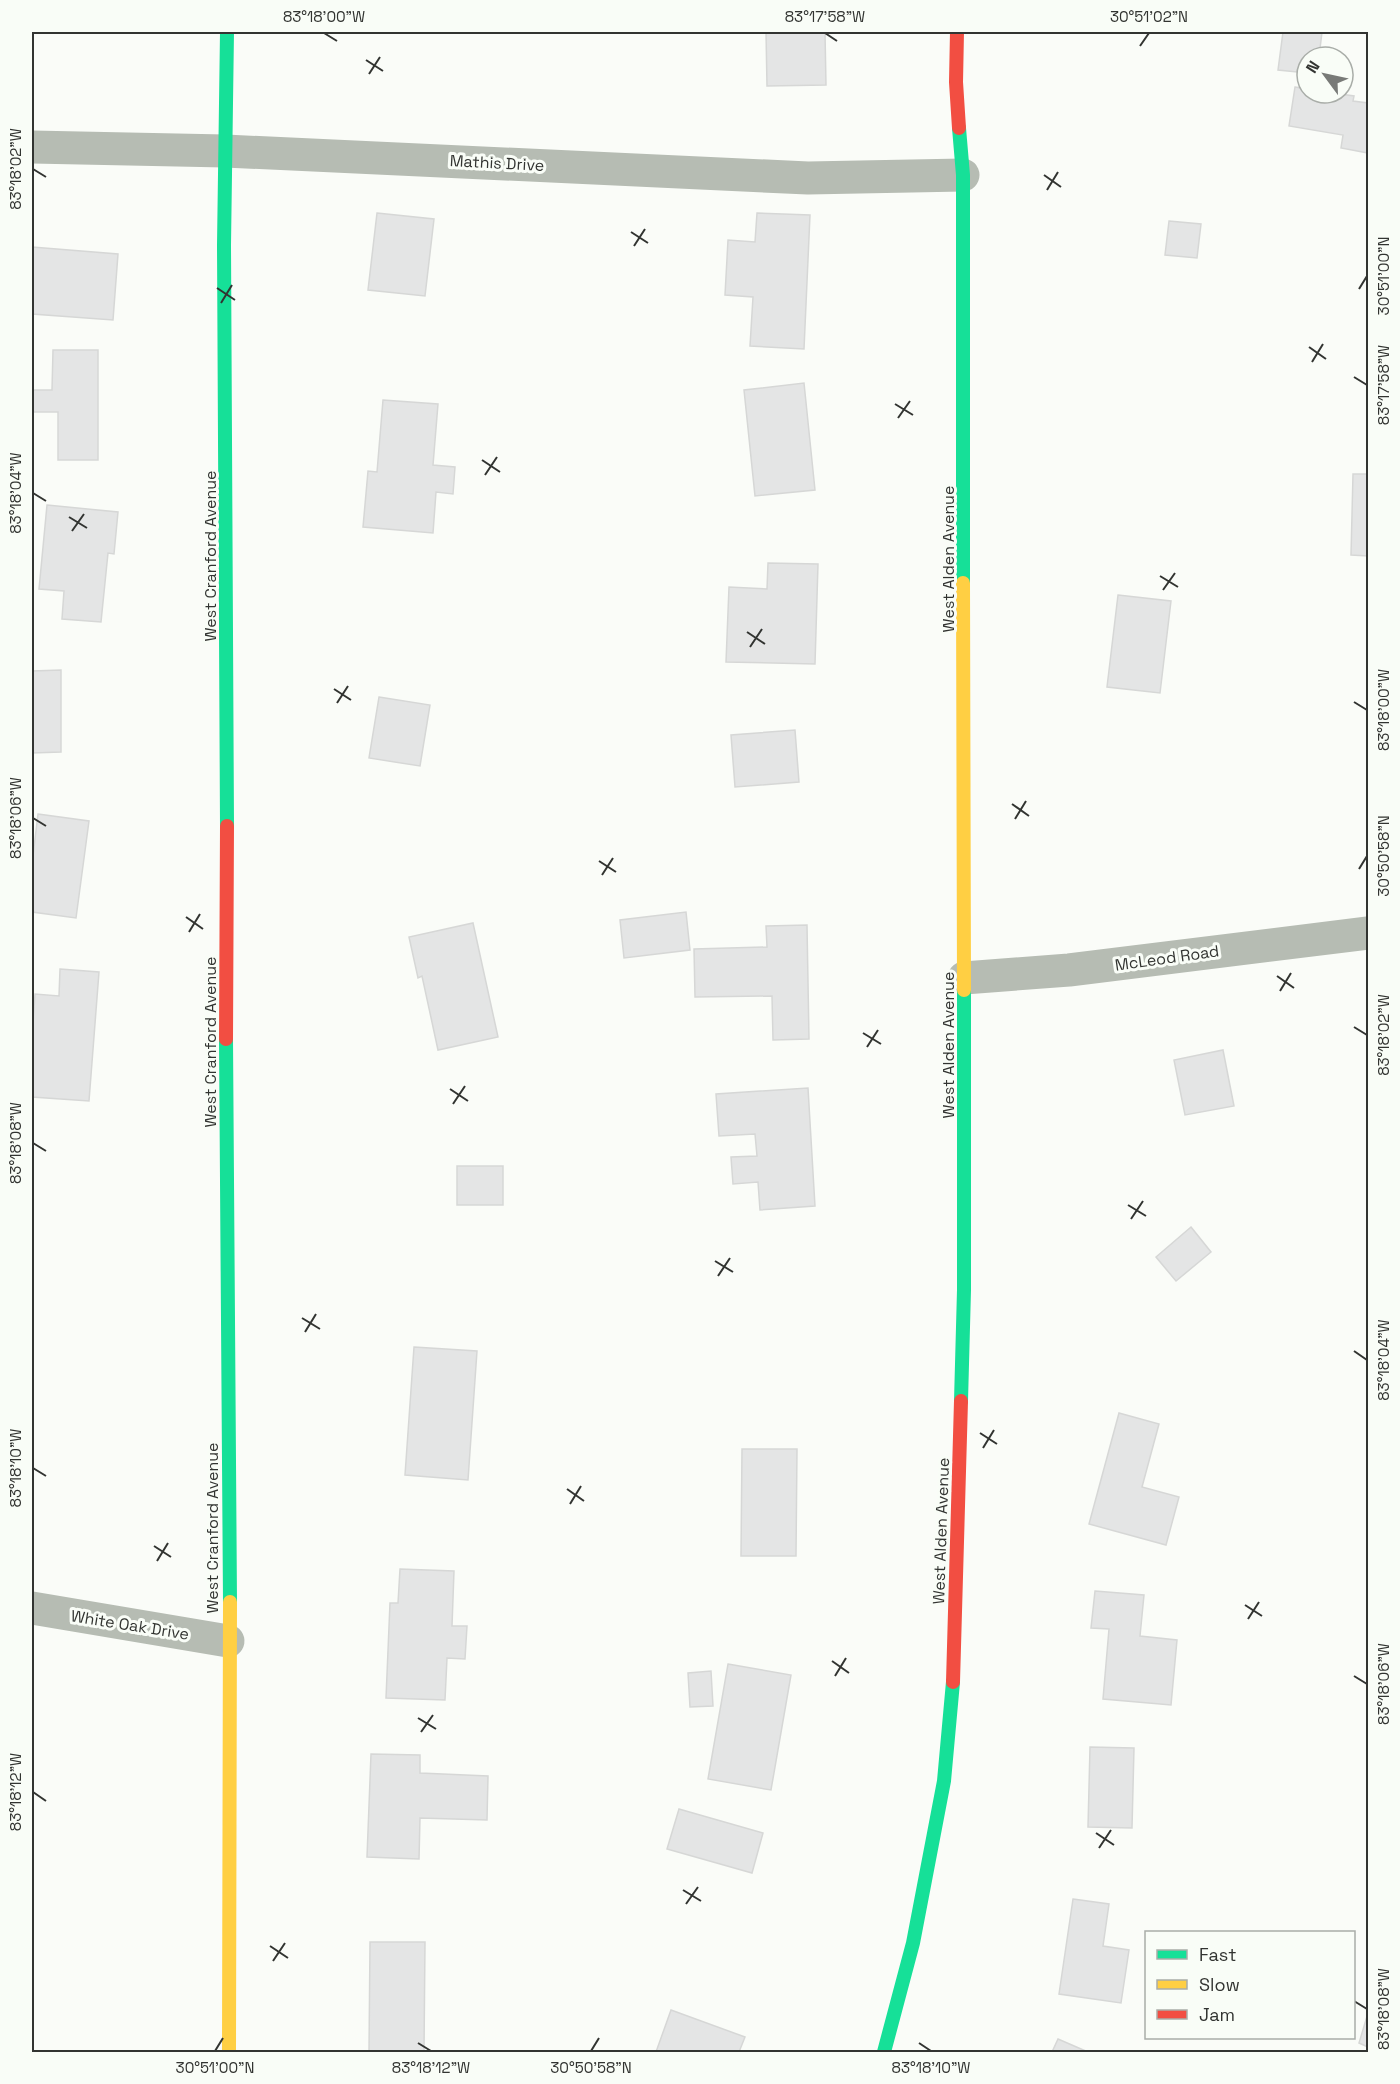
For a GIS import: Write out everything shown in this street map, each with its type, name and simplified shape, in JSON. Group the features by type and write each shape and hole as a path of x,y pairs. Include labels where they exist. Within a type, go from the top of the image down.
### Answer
{"street":[{"name":"West Cranford Avenue","path":"227,32 224,245 227,687 226,1251 230,1515 229,2052"},
{"name":"West Alden Avenue","path":"884,2052 912,1942 944,1781 954,1675 964,1290 963,175 956,82 957,32"},
{"name":"Mathis Drive","path":"32,147 225,151 808,178 963,175"},
{"name":"McLeod Road","path":"964,978 1069,970 1368,933"},
{"name":"White Oak Drive","path":"32,1608 228,1641"}],"building":[{"path":"766,32 825,32 826,85 767,86"},
{"path":"1283,32 1322,32 1320,45 1295,45 1295,72 1278,70"},
{"path":"1295,87 1295,105 1355,105 1355,101 1368,103 1368,153 1341,148 1343,135 1289,126"},
{"path":"377,213 434,219 425,296 368,290"},
{"path":"757,213 810,215 804,349 750,346 753,297 725,295 728,240 755,242"},
{"path":"1169,221 1201,224 1197,258 1165,255"},
{"path":"32,247 118,254 113,320 32,314"},
{"path":"53,350 98,350 98,460 58,460 58,412 32,412 32,390 52,390"},
{"path":"804,383 815,490 755,496 744,390"},
{"path":"383,400 438,404 433,465 455,467 453,494 436,492 433,533 363,527 368,471 377,472"},
{"path":"1353,474 1368,474 1368,556 1351,555"},
{"path":"47,505 118,512 114,554 108,553 101,622 62,619 64,591 39,589"},
{"path":"768,563 818,564 815,664 726,662 729,587 767,589"},
{"path":"1118,595 1171,601 1160,693 1107,687"},
{"path":"61,670 61,752 32,753 32,671"},
{"path":"379,697 430,705 420,766 369,758"},
{"path":"795,730 799,782 735,787 731,735"},
{"path":"38,814 89,821 76,918 32,912 32,864"},
{"path":"686,912 690,950 624,958 620,920"},
{"path":"473,923 498,1037 438,1050 422,976 418,978 409,937"},
{"path":"807,925 809,1039 773,1040 772,996 695,997 694,949 767,947 766,926"},
{"path":"60,969 99,972 89,1101 32,1097 35,994 59,996"},
{"path":"1223,1050 1234,1106 1185,1115 1174,1060"},
{"path":"808,1088 815,1206 760,1210 758,1182 733,1184 731,1157 757,1156 755,1134 719,1136 716,1094"},
{"path":"457,1166 503,1166 503,1205 457,1205"},
{"path":"1191,1227 1211,1252 1176,1281 1156,1257"},
{"path":"414,1347 477,1351 468,1480 405,1475"},
{"path":"1119,1413 1159,1424 1142,1487 1179,1497 1166,1545 1089,1524"},
{"path":"742,1449 797,1449 796,1556 741,1556"},
{"path":"400,1569 454,1571 452,1626 467,1626 465,1659 447,1658 445,1700 386,1698 390,1603 398,1603"},
{"path":"1095,1591 1144,1595 1140,1636 1177,1640 1171,1705 1103,1699 1109,1629 1091,1628"},
{"path":"728,1664 791,1675 771,1790 708,1779"},
{"path":"711,1671 713,1706 690,1707 688,1673"},
{"path":"1090,1747 1134,1748 1132,1828 1088,1827"},
{"path":"371,1754 420,1755 420,1773 488,1776 487,1820 420,1818 419,1859 367,1857"},
{"path":"679,1809 763,1833 752,1873 667,1849"},
{"path":"1073,1899 1109,1904 1103,1946 1129,1950 1121,2003 1059,1994"},
{"path":"370,1942 425,1942 424,2052 369,2052"},
{"path":"671,2010 745,2037 739,2052 656,2052"},
{"path":"1368,2013 1368,2047 1359,2043"},
{"path":"1058,2039 1088,2052 1052,2052"}],"traffic: fast":[{"path":"227,32 224,245 227,826"},
{"path":"959,128 963,175 963,583"},
{"path":"961,1401 964,1290 964,990"},
{"path":"226,1039 230,1602"},
{"path":"884,2052 913,1943 944,1781 953,1682"}],"traffic: slow":[{"path":"963,583 964,990"},
{"path":"229,2052 230,1602"}],"traffic: jam":[{"path":"957,32 956,82 959,128"},
{"path":"226,1039 227,826"},
{"path":"953,1682 961,1401"}]}
